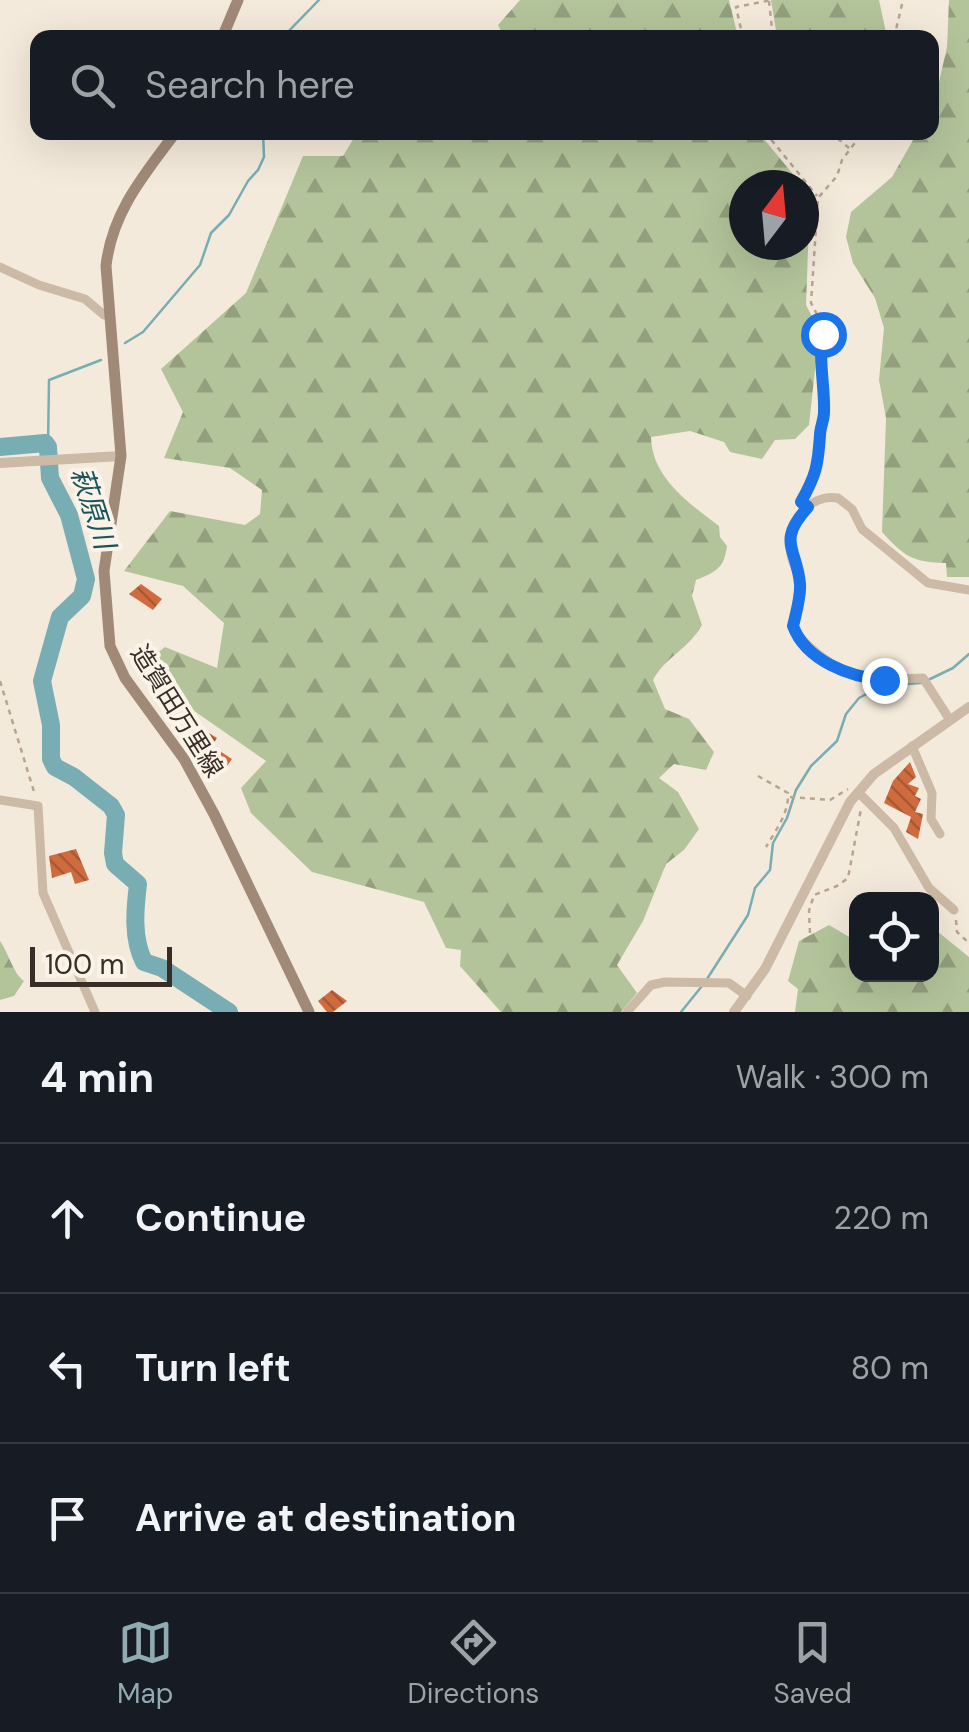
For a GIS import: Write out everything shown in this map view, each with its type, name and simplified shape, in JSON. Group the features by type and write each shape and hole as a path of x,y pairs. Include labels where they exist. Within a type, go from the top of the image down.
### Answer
{"main road":[{"path":"225,30 238,0"},
{"name":"造賀田万里線","path":"170,140 135,186 108,242 106,266 121,456 104,571 110,646 124,678 184,759 310,1012"}],"street":[{"path":"0,266 84,300 110,315"},
{"path":"0,463 121,456"},
{"path":"950,720 924,678 862,678 820,658 795,632 800,581 790,544 792,528 808,507 830,496 846,502 862,529 928,583 969,590"},
{"path":"734,1012 765,968 835,828 858,792 874,774 969,707"},
{"path":"912,746 932,793 931,819 940,834"},
{"path":"858,792 894,828 929,888 954,910"},
{"path":"0,800 38,806 44,893 95,1012"},
{"path":"626,1012 651,985 665,982 728,983 747,996"}],"path":[{"path":"736,0 741,30"},
{"path":"736,6 770,0 772,30"},
{"path":"896,30 902,0"},
{"path":"771,140 796,170"},
{"path":"839,140 850,149"},
{"path":"819,197 837,176 857,140"},
{"path":"808,507 801,502 817,474 824,415 820,352 823,334 811,303 814,260"},
{"path":"0,682 38,806"},
{"path":"758,776 788,793 784,816 766,847"},
{"path":"788,797 830,800 846,788 858,792"},
{"path":"810,933 809,911 814,895 848,878 859,810 868,802"},
{"path":"954,910 957,932 969,943"}],"green space":[{"path":"520,0 729,0 736,30 500,30 498,25"},
{"path":"771,0 879,0 885,30 776,30"},
{"path":"949,0 969,0 969,577 947,577 946,563 910,556 882,532 886,418 879,380 884,328 875,298 853,263 846,237 851,212 892,177 913,140 939,140 939,82 947,47"},
{"path":"353,140 765,140 790,170 729,170 729,260 808,260 806,305 817,326 818,342 809,425 795,439 775,440 762,459 730,452 724,442 690,431 651,437 653,452 665,477 719,526 720,537 727,546 718,568 696,580 692,596 702,625 653,680 665,709 689,719 714,752 706,770 674,764 659,778 678,792 699,829 684,850 666,864 643,921 617,965 637,993 621,1012 501,1012 460,966 461,950 446,948 424,902 312,872 251,813 241,788 266,761 177,699 148,660 165,647 217,668 224,623 183,586 124,571 170,511 245,525 260,514 262,490 230,468 164,458 183,412 161,369 246,293 303,156 343,156"},
{"path":"829,925 849,937 849,982 939,982 939,933 969,957 969,1012 795,1012 798,989 788,981 799,941"},
{"path":"0,941 24,981 14,996 0,1000"}],"building":[{"path":"141,584 162,599 153,610 129,594"},
{"path":"186,719 217,738 212,746 232,759 223,772 194,756 202,745 179,731"},
{"path":"910,762 916,777 908,784 919,788 915,796 921,799 915,812 923,814 918,839 906,832 911,817 884,803 893,781"},
{"path":"76,849 89,880 75,884 71,872 52,878 49,856"},
{"path":"332,990 347,1001 327,1012 318,1001"}],"waterway":[{"path":"290,30 319,0"},
{"path":"125,343 143,332 200,265 211,233 229,215 258,170 264,157 263,140"},
{"path":"48,447 49,380 101,360"},
{"name":"萩原川","path":"0,447 45,443 48,447 50,478 69,515 86,579 82,596 60,617 42,681 51,725 51,759 55,767 111,806 116,815 115,864 138,884 136,933 144,962 162,968 229,1012"},
{"path":"928,680 953,668 969,654"},
{"path":"707,979 748,915 755,888 770,870 773,843 796,790 811,766 837,741 846,714 859,698 883,686 921,683"},
{"path":"681,1012 702,986"}],"route":[{"path":"823,334 820,460 817,474 801,502 808,507 792,528 790,544 800,581 793,626 809,648 834,667 862,678 884,680"}]}
